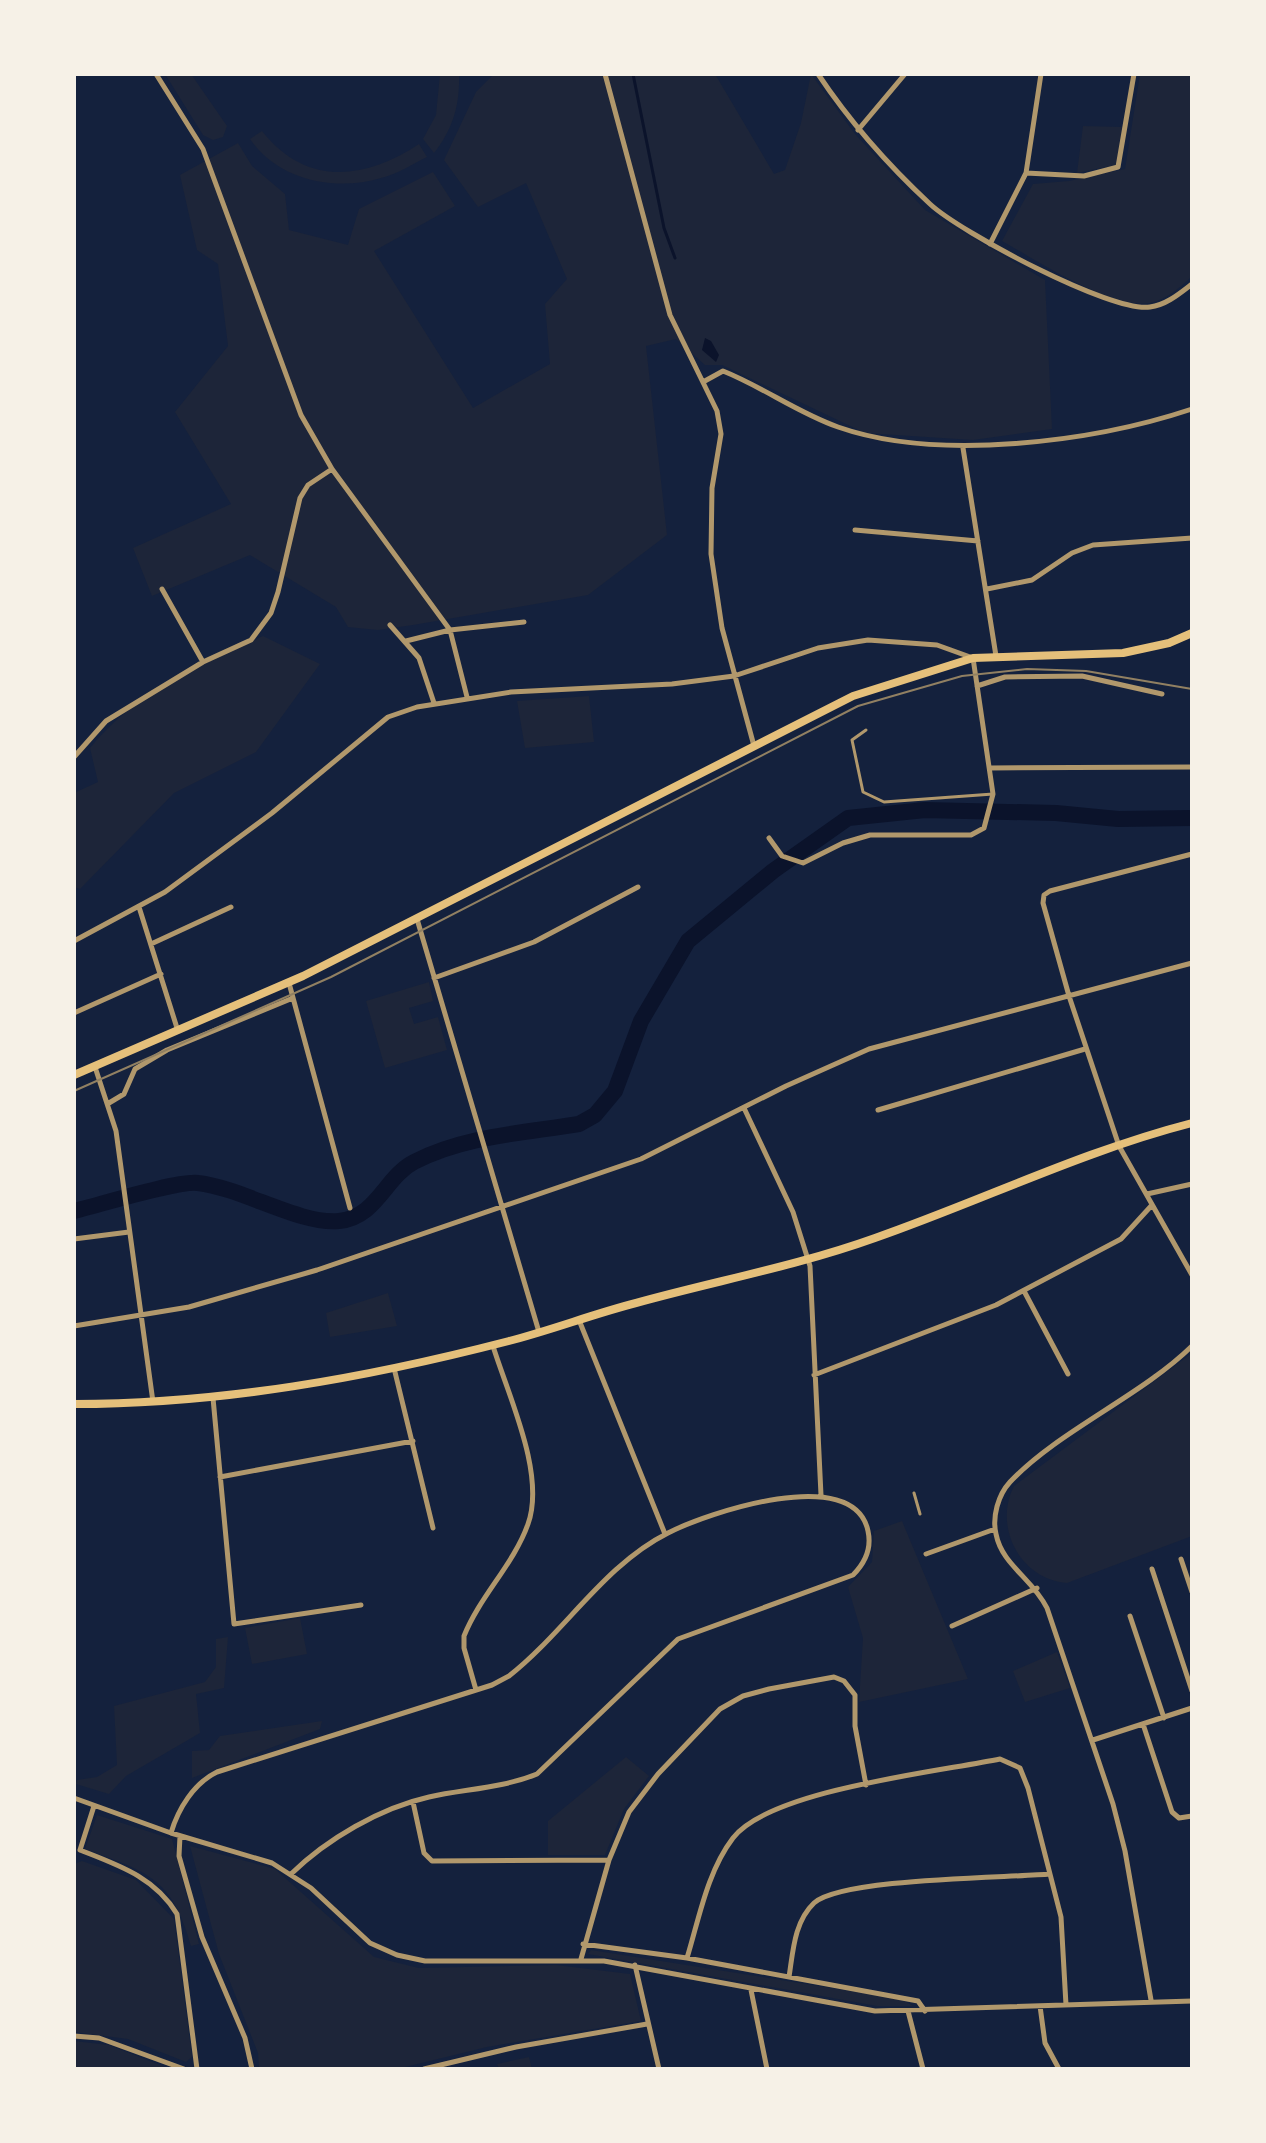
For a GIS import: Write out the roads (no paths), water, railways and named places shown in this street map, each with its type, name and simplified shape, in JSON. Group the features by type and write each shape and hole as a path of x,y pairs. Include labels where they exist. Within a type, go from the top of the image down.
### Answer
{"main road":[{"path":"74,1075 177,1028 289,983 853,696 973,658 1123,653 1169,643 1192,633"},
{"path":"74,1404 153,1403 213,1398 394,1368 493,1345 579,1319 837,1251 1119,1146 1192,1123"}],"street":[{"path":"156,74 203,149 287,384 306,427 332,469 450,630 467,697"},
{"path":"605,74 670,315 717,411 721,434 712,488 711,554 722,628 754,746"},
{"path":"818,74 858,130 934,208 990,244 1105,299 1130,307 1150,307 1163,303 1192,284"},
{"path":"858,130 905,74"},
{"path":"990,244 1026,173 1041,74"},
{"path":"1026,173 1084,176 1118,167 1134,74"},
{"path":"703,382 723,371 836,427 890,442 963,448 1140,426 1192,409"},
{"path":"963,448 996,656"},
{"path":"74,757 106,721 203,662 251,640 271,613 300,498 308,485 332,469"},
{"path":"855,530 978,541"},
{"path":"987,589 1032,580 1072,553 1093,545 1192,538"},
{"path":"162,589 203,662"},
{"path":"406,641 450,630 524,622"},
{"path":"390,625 419,658 434,703"},
{"path":"74,941 139,907 272,813 388,717 467,697 593,686 672,684 734,676 837,644 872,640 937,645 973,658 993,794 988,821 971,835 870,835 803,863 782,856 769,838"},
{"path":"977,686 1005,677 1082,676 1162,694"},
{"path":"990,768 1192,767"},
{"path":"1192,854 1044,895 1069,996 1119,1146 1192,1275"},
{"path":"434,978 534,942 638,887"},
{"path":"139,907 177,1028"},
{"path":"151,944 231,907"},
{"path":"416,918 539,1332"},
{"path":"74,1326 140,1316 266,1286 641,1159 869,1049 1192,963"},
{"path":"74,1013 161,974"},
{"path":"289,983 350,1208"},
{"path":"109,1103 124,1094 135,1069 156,1056 294,998"},
{"path":"878,1110 1085,1049"},
{"path":"94,1065 109,1103 124,1185 153,1403"},
{"path":"744,1108 793,1212 808,1259 821,1495"},
{"path":"1147,1194 1192,1184"},
{"path":"814,1375 981,1312 1024,1291 1121,1239 1152,1205"},
{"path":"74,1239 129,1232"},
{"path":"1024,1291 1068,1374"},
{"path":"579,1319 665,1534"},
{"path":"476,1690 464,1648 464,1636 529,1523 534,1493 532,1471 493,1345"},
{"path":"1151,2000 1125,1851 1093,1740 1037,1588 1009,1562 995,1529 996,1509 1009,1483 1192,1346"},
{"path":"394,1368 433,1528"},
{"path":"213,1398 234,1624 361,1605"},
{"path":"220,1477 413,1441"},
{"path":"171,1833 189,1796 211,1774 476,1690 509,1676 635,1554 665,1534 716,1513 821,1495 851,1507 865,1521 869,1543 867,1556 853,1575 678,1639 537,1774 517,1782 413,1802 361,1825 306,1860 291,1874"},
{"path":"926,1554 995,1529"},
{"path":"1181,1559 1192,1592"},
{"path":"1152,1569 1192,1691"},
{"path":"952,1626 1037,1588"},
{"path":"1130,1616 1164,1718"},
{"path":"581,1959 609,1860 629,1812 658,1774 715,1714 743,1696 834,1677 844,1681 855,1695 855,1726 866,1785"},
{"path":"1093,1740 1192,1708"},
{"path":"1143,1724 1173,1815 1179,1818 1192,1816"},
{"path":"687,1958 716,1864 739,1831 780,1807 866,1785 1000,1759 1014,1763 1024,1775 1063,1930 1066,2005"},
{"path":"74,1798 180,1836 245,1853 291,1874 370,1943 397,1955 430,1961 581,1959 635,1965 751,1990 875,2011 1192,2001"},
{"path":"413,1802 424,1853 432,1861 609,1860"},
{"path":"94,1806 77,1853 140,1876 169,1901 177,1914 197,2069"},
{"path":"180,1836 179,1856 202,1937 245,2038 252,2069"},
{"path":"789,1977 797,1930 805,1913 828,1894 887,1885 1050,1874"},
{"path":"583,1944 687,1958 918,2001 925,2011"},
{"path":"635,1965 659,2069"},
{"path":"751,1990 767,2069"},
{"path":"1040,2006 1049,2055 1059,2069"},
{"path":"908,2011 923,2069"},
{"path":"424,2069 516,2047 647,2024"},
{"path":"74,2036 99,2038 184,2069"}],"lane":[{"path":"866,730 852,740 863,792 884,802 993,794"},
{"path":"914,1493 920,1514"}],"waterway":[{"path":"633,74 664,228 675,258"},
{"path":"74,1211 157,1189 198,1183 307,1217 339,1221 363,1212 404,1169 433,1153 474,1141 579,1124 595,1115 615,1091 641,1021 688,941 773,871 848,818 925,810 1056,813 1118,819 1192,818"}],"tram line":[{"path":"74,1091 331,977 858,706 962,676 1027,669 1086,671 1192,689"}]}
